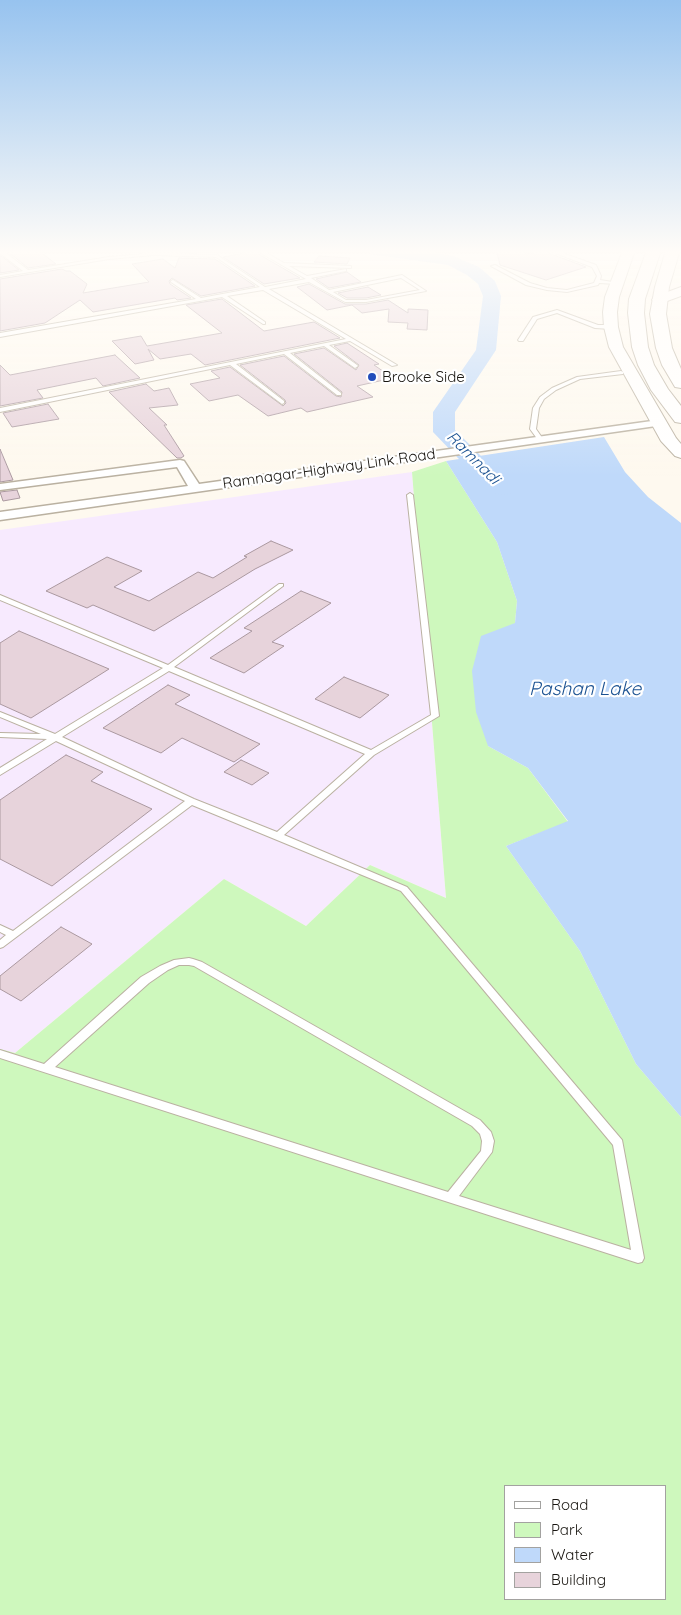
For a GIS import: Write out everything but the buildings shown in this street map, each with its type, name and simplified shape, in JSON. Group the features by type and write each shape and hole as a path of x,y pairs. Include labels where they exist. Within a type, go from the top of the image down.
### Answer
{"highway":[{"path":"637,325 638,338 646,365 660,390 681,418"},
{"path":"660,325 664,348 670,365 681,383"}],"street":[{"path":"611,327 616,347 669,441 681,453"},
{"name":"Ramnagar-Highway Link Road","path":"0,516 34,497 195,488 659,423"},
{"path":"0,487 34,497 180,463 195,488"}],"lane":[{"path":"0,335 54,325"},
{"path":"328,325 394,365"},
{"path":"521,340 530,325"},
{"path":"593,325 611,327"},
{"path":"1,410 351,339"},
{"path":"324,344 355,366"},
{"path":"285,352 340,394"},
{"path":"230,363 282,402"},
{"path":"540,439 533,429 536,408 542,398 554,389 579,378 621,373"},
{"path":"278,836 371,753 434,716 410,495"},
{"path":"0,772 168,668 281,585"},
{"path":"0,597 371,753"},
{"path":"0,714 191,801 404,889 618,1143 638,1258 0,1054"},
{"path":"0,735 54,737"},
{"path":"0,945 191,801"},
{"path":"0,928 13,935"},
{"path":"46,1069 146,980 178,962 189,961 198,964 476,1123 485,1132 488,1141 486,1152 451,1198"}],"shaded area":[{"path":"412,472 446,898 370,865 306,926 224,879 15,1053 0,1049 0,530"}],"green space":[{"path":"446,461 497,542 517,601 515,623 488,746 528,768 568,822 506,846 580,951 636,1064 681,1117 681,1615 0,1615 0,1049 15,1053 224,879 306,926 370,865 446,898 412,472"}],"water":[{"name":"Pashan Lake","path":"604,437 625,472 648,497 681,523 681,1117 636,1064 580,951 506,846 568,821 528,768 488,746 476,712 472,671 481,636 515,623 517,601 497,542 446,461"}],"waterway":[{"name":"Ramnadi","path":"489,325 486,350 444,412 444,432 489,477 503,488"}],"place":[{"name":"Brooke Side","path":"372,377"}]}
